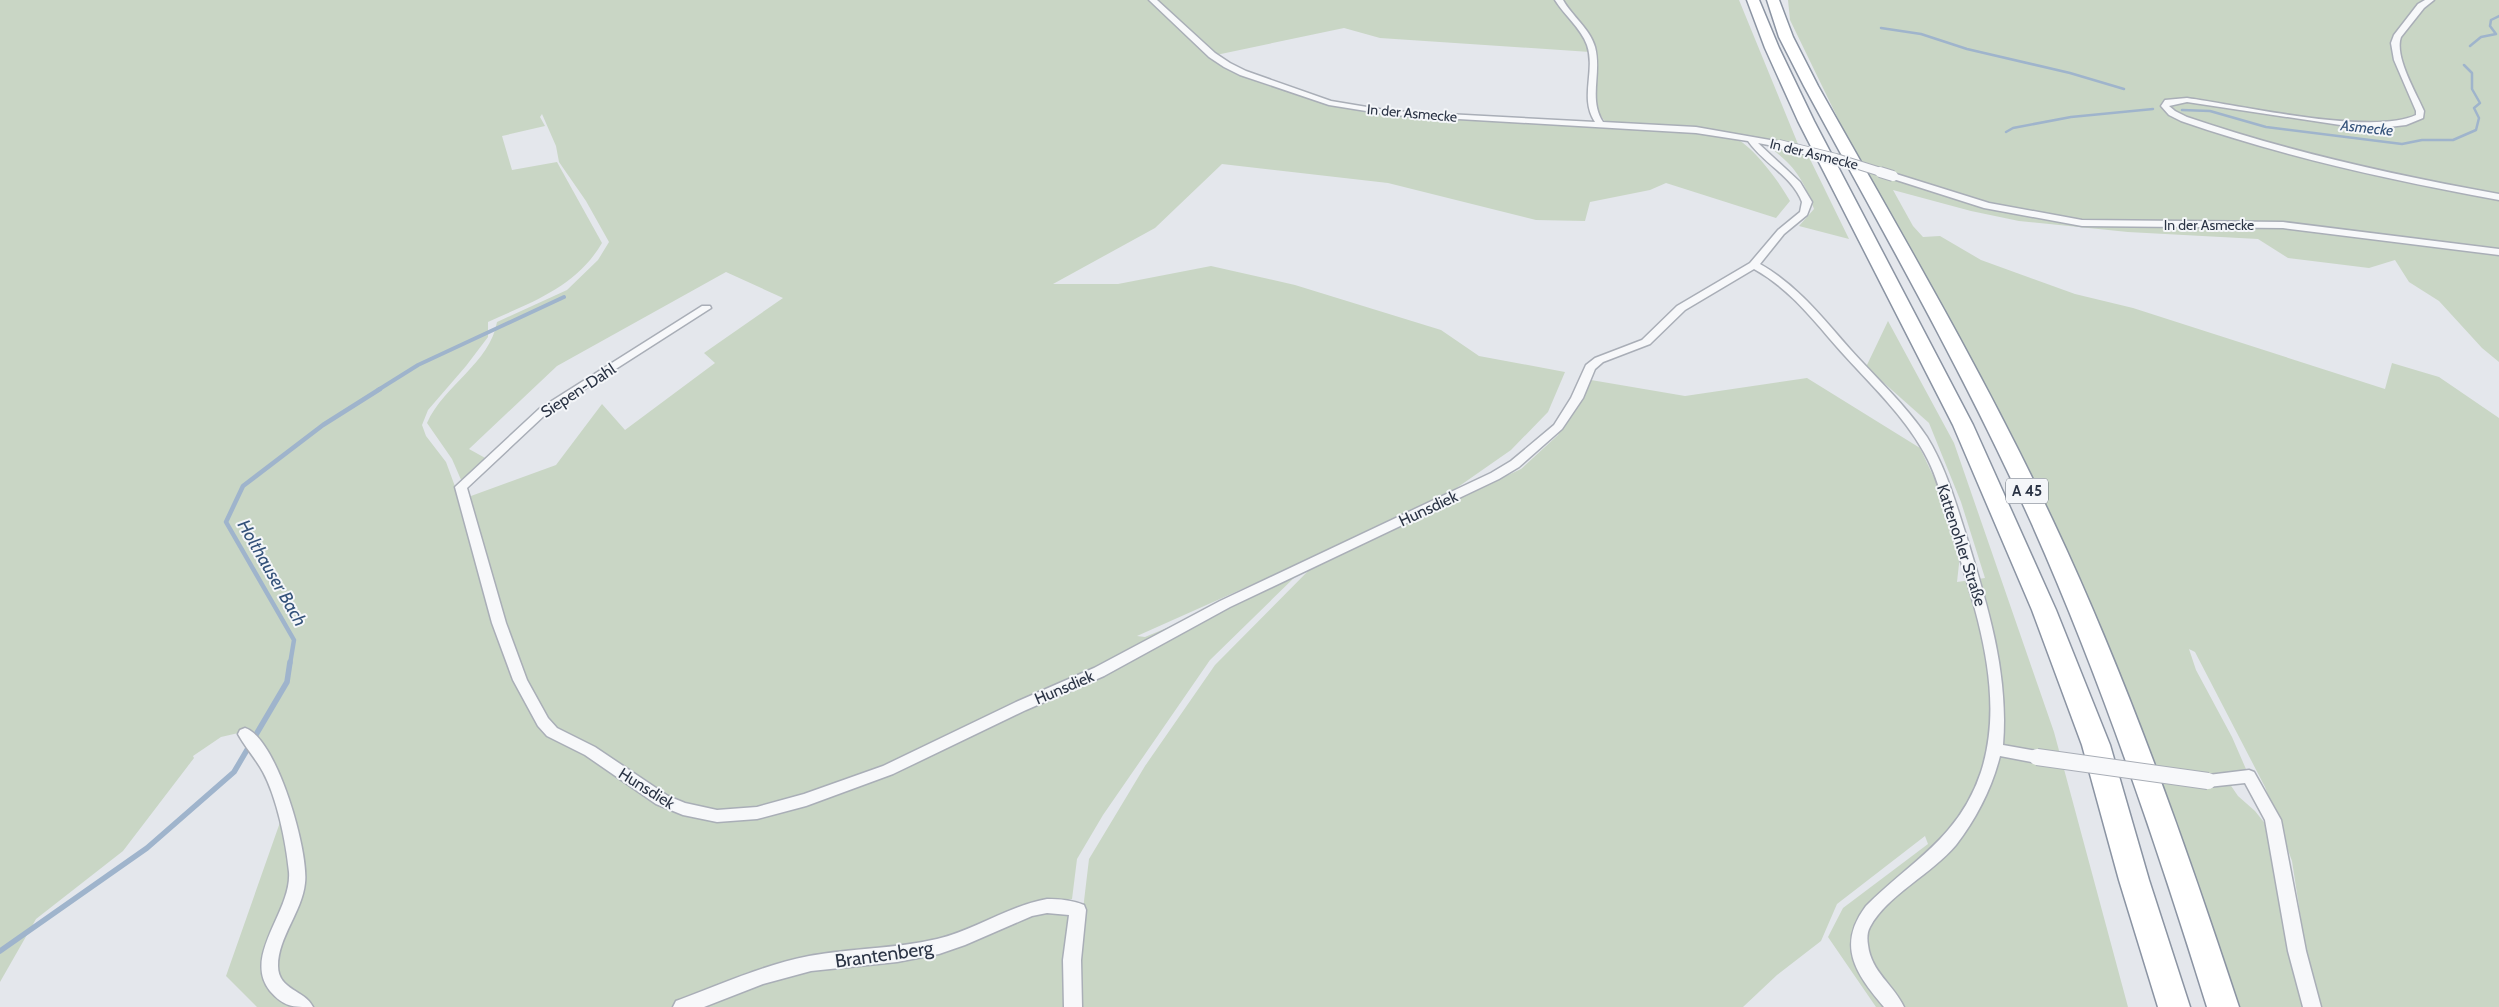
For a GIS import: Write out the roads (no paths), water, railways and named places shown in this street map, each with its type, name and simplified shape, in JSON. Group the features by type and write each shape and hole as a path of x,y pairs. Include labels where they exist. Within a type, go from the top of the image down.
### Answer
{"highway":[{"name":"A 45","path":"1753,0 1772,48 1806,121 1963,425 2044,610 2096,746 2134,880 2174,1007"},
{"name":"A 45","path":"1773,0 1786,37 1811,86 1925,292 2009,452 2042,524 2104,670 2175,856 2223,1007"}],"street":[{"name":"In der Asmecke","path":"1153,0 1212,55 1227,65 1243,73 1329,103 1391,113 1696,130 1779,144 1836,158 1987,206 2082,223 2283,225 2499,252"},
{"path":"1559,0 1590,43 1593,52 1591,106 1594,118 1600,125"},
{"path":"2430,0 2422,6 2397,37 2395,43 2398,60 2420,111 2420,116 2414,122 2390,125 2349,124 2187,100 2173,100 2165,106 2172,113 2184,119 2284,150 2376,174 2499,197"},
{"path":"1750,139 1756,150 1801,190 1807,202 1804,213 1781,232 1754,265"},
{"name":"Hunsdiek","path":"461,487 499,623 520,680 543,722 552,732 590,750 662,800 683,809 717,816 757,813 846,787 896,766 1021,706 1099,672 1273,580 1437,505 1495,476 1515,464 1558,427 1577,398 1590,367 1599,360 1646,342 1681,308 1754,265"},
{"name":"Kattenohler Straße","path":"1754,265 1772,274 1809,308 1907,415 1930,453 1950,502 1986,621 1996,689 1997,750 1968,816 1942,850 1875,909 1865,920 1859,932 1860,948 1865,965 1875,984 1895,1007"},
{"name":"Siepen-Dahl","path":"461,487 543,411 706,308"},
{"path":"245,734 257,747 284,803 297,867 294,899 269,958 270,971 281,992 304,1007"},
{"path":"1997,750 2208,781 2248,776 2273,820 2297,951 2312,1007"},
{"name":"Brantenberg","path":"682,1007 790,968 921,952 959,940 1032,908 1068,906 1078,910 1072,960 1073,1007"}],"waterway":[{"name":"Asmecke","path":"2470,46 2481,37 2496,34 2490,26 2491,20 2499,16"},
{"path":"1881,28 1921,34 1967,49 2070,73 2124,89"},
{"name":"Asmecke","path":"2182,110 2210,111 2266,127 2402,144 2422,140 2453,140 2476,130 2479,118 2474,108 2480,103 2472,89 2472,73 2464,65"},
{"name":"Asmecke","path":"2006,132 2013,128 2071,117 2153,109"},
{"name":"Holthauser Bach","path":"378,390 418,365 564,297"},
{"name":"Holthauser Bach","path":"290,664 294,640 226,522 243,486 323,425 380,389"},
{"name":"Holthauser Bach","path":"0,951 147,848 234,772 287,682 290,662"}]}
